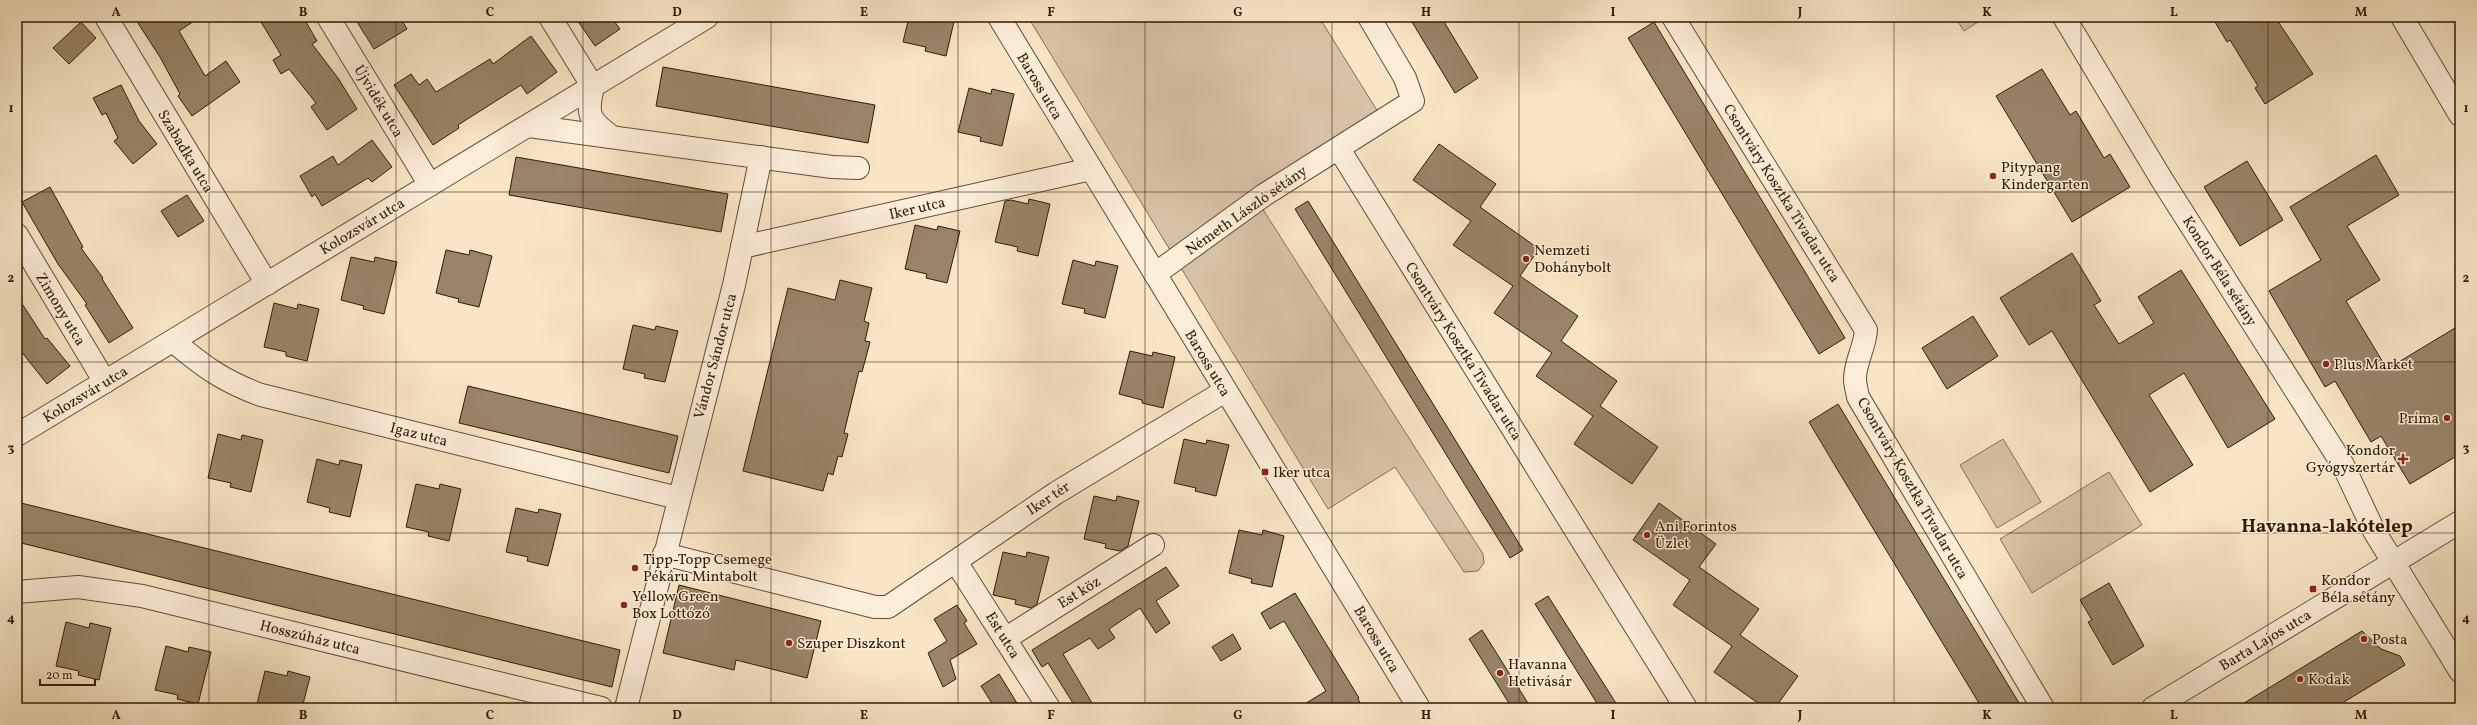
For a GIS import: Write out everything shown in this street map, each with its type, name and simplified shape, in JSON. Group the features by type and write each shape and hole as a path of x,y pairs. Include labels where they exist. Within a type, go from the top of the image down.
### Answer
{"street":[{"name":"Szabadka utca","path":"106,17 267,284"},
{"name":"Újvidék utca","path":"328,17 430,185"},
{"path":"550,17 593,87 589,109 590,117 596,126 612,137"},
{"name":"Kolozsvár utca","path":"17,435 707,17"},
{"name":"Baross utca","path":"999,17 1225,391 1308,523 1419,708"},
{"path":"1338,149 1412,101 1405,78 1369,17"},
{"name":"Csontváry Kosztka Tivadar utca","path":"1673,17 1866,330 1865,345 1855,379 1858,397 2043,708"},
{"name":"Kondor Béla sétány","path":"2064,17 2162,180 2343,465 2374,531 2460,671"},
{"path":"2402,17 2460,115"},
{"path":"529,126 832,167 858,168"},
{"name":"Németh László sétány","path":"1155,274 1264,195 1338,149"},
{"name":"Csontváry Kosztka Tivadar utca","path":"1338,149 1686,708"},
{"name":"Vándor Sándor utca","path":"626,708 742,248 761,157"},
{"name":"Iker utca","path":"742,248 1091,169"},
{"name":"Zimony utca","path":"17,235 105,382"},
{"name":"Igaz utca","path":"173,341 208,370 230,384 261,395 678,498"},
{"name":"Iker tér","path":"664,554 875,607 888,607 899,601 1056,493 1225,391"},
{"name":"Barta Lajos utca","path":"2153,708 2460,522"},
{"name":"Est köz","path":"1005,639 1153,545"},
{"name":"Est utca","path":"956,562 1049,708"},
{"name":"Hosszúház utca","path":"17,592 78,586 142,596 600,708"}],"shaded area":[{"path":"1028,17 1319,17 1388,128 1262,208 1483,554 1484,563 1478,571 1464,572 1395,467 1328,509"},
{"path":"1955,17 1975,17 1978,22 1964,31"},
{"path":"2003,439 2041,502 1997,528 1960,465"},
{"path":"2109,472 2142,525 2032,593 2000,539"}],"building":[{"path":"134,17 200,17 179,31 205,76 226,61 240,82 192,116 178,96 180,94 160,57"},
{"path":"258,17 303,17 317,41 312,44 338,78 357,109 327,130 311,107 316,103 289,69 281,74 273,60 281,55"},
{"path":"354,17 400,17 407,29 374,49"},
{"path":"575,17 611,17 620,29 595,46"},
{"path":"909,17 955,17 946,56 925,51 926,47 903,42"},
{"path":"1409,17 1441,17 1478,78 1455,93"},
{"path":"2212,17 2275,17 2313,74 2265,104 2255,88 2258,86 2230,40 2227,42"},
{"path":"81,22 96,38 69,64 53,48"},
{"path":"1654,22 1845,338 1819,354 1628,38"},
{"path":"531,36 557,72 527,94 521,85 458,125 459,128 433,145 394,85 411,74 419,85 427,79 436,92 490,59 493,64"},
{"path":"663,67 875,105 868,143 656,106"},
{"path":"2042,69 2070,115 2076,111 2104,158 2110,154 2130,187 2072,222 1996,96"},
{"path":"121,85 139,121 157,144 133,164 114,141 118,138 106,113 102,115 93,98"},
{"path":"969,88 991,94 992,89 1014,94 1002,146 980,141 981,137 958,132"},
{"path":"372,140 392,167 372,182 368,178 322,206 315,194 312,197 300,176 333,156 338,165"},
{"path":"1439,144 1496,184 1480,207 1539,249 1520,276 1578,316 1561,341 1617,381 1600,406 1658,447 1632,484 1574,444 1593,416 1536,376 1552,353 1494,313 1513,286 1453,245 1471,221 1413,180"},
{"path":"2376,155 2399,195 2347,226 2380,280 2346,301 2387,369 2460,325 2460,454 2410,484 2381,436 2371,442 2335,381 2325,387 2269,291 2321,260 2290,207"},
{"path":"516,157 728,194 721,232 509,195"},
{"path":"2247,161 2283,220 2240,246 2204,187"},
{"path":"50,187 83,247 81,248 103,278 102,279 133,328 109,343 85,305 87,304 58,264 22,202"},
{"path":"187,195 204,221 178,237 161,211"},
{"path":"1029,199 1050,204 1038,256 1017,251 1018,247 995,242 1005,201 1011,200 1028,204"},
{"path":"1308,201 1523,550 1510,558 1295,209"},
{"path":"915,225 937,230 938,226 960,231 947,283 926,278 927,274 905,269"},
{"path":"446,250 469,255 470,250 492,256 479,307 458,302 459,299 436,293"},
{"path":"2072,253 2101,301 2094,305 2119,344 2154,323 2138,297 2181,270 2275,419 2228,448 2184,373 2149,395 2193,465 2150,492 2052,331 2029,345 2000,298"},
{"path":"351,257 374,262 375,257 397,262 384,314 363,309 364,306 341,300"},
{"path":"1073,260 1095,266 1096,261 1118,266 1105,318 1084,313 1085,309 1062,304"},
{"path":"840,280 872,288 864,321 869,323 865,341 870,342 862,372 859,371 844,433 848,434 842,457 838,456 833,475 828,473 823,491 743,471 788,288 835,300"},
{"path":"17,296 45,339 47,338 70,366 47,384 17,346"},
{"path":"274,303 297,309 298,304 319,309 307,361 286,356 286,352 264,347"},
{"path":"1973,316 1998,356 1947,389 1922,348"},
{"path":"633,325 655,330 656,326 678,331 665,382 644,378 645,374 623,369"},
{"path":"1130,351 1152,356 1153,352 1175,357 1163,408 1142,403 1142,400 1119,394"},
{"path":"468,386 678,436 669,473 459,423"},
{"path":"1838,404 2022,708 1982,708 1837,469 1809,422"},
{"path":"218,434 241,440 242,435 263,440 251,492 230,487 231,483 208,478"},
{"path":"1184,439 1206,444 1207,440 1229,445 1216,496 1195,491 1196,488 1174,483"},
{"path":"317,459 339,465 340,460 362,465 350,517 329,512 330,508 307,502"},
{"path":"416,484 439,489 440,484 461,489 449,541 428,536 429,532 406,527"},
{"path":"1094,496 1116,501 1117,496 1139,501 1128,546 1120,551 1105,548 1106,544 1084,539"},
{"path":"17,502 620,650 612,687 17,542"},
{"path":"1659,503 1716,544 1699,567 1759,609 1740,635 1798,676 1775,708 1765,708 1714,672 1732,646 1673,605 1690,580 1633,540"},
{"path":"516,508 538,513 539,509 561,514 548,566 527,561 528,557 506,552"},
{"path":"1239,530 1262,535 1263,530 1284,536 1272,587 1251,583 1252,579 1229,573"},
{"path":"1003,552 1026,557 1027,552 1049,557 1037,604 1031,608 1015,604 1016,600 993,595"},
{"path":"1166,567 1179,586 1156,601 1170,623 1156,633 1140,608 1109,629 1115,638 1098,649 1090,638 1063,654 1095,708 1076,708 1048,663 1042,667 1032,650"},
{"path":"2109,583 2144,646 2113,665 2088,622 2092,620 2080,600"},
{"path":"679,585 821,621 807,678 736,660 734,670 663,653"},
{"path":"1295,593 1359,698 1358,699 1363,708 1298,708 1326,691 1284,621 1270,629 1261,613"},
{"path":"1548,596 1619,708 1600,708 1535,604"},
{"path":"957,605 967,621 964,623 977,644 950,660 956,679 943,687 928,653 947,641 934,619"},
{"path":"66,622 89,628 90,623 111,628 99,680 78,675 79,671 56,666"},
{"name":"Havanna Hetivásár","path":"1482,630 1531,708 1512,708 1469,639"},
{"path":"2362,631 2381,649 2400,656 2405,665 2334,708 2236,708"},
{"path":"1233,634 1241,649 1221,661 1212,647"},
{"path":"166,646 188,652 189,647 211,652 198,704 177,699 178,695 155,690"},
{"path":"265,671 287,676 288,671 310,677 302,708 256,708"},
{"path":"999,674 1020,708 995,708 981,686"}],"place":[{"name":"Pitypang Kindergarten","path":"1993,176"},
{"name":"Nemzeti Dohánybolt","path":"1526,259"},
{"name":"Plus Market","path":"2326,364"},
{"name":"Príma","path":"2447,418"},
{"name":"Kondor Gyógyszertár","path":"2403,459"},
{"name":"Iker utca","path":"1265,472"},
{"name":"Ani Forintos Üzlet","path":"1647,535"},
{"name":"Tipp-Topp Csemege Pékáru Mintabolt","path":"635,568"},
{"name":"Kondor Béla sétány","path":"2313,589"},
{"name":"Yellow Green Box Lottózó","path":"624,605"},
{"name":"Posta","path":"2364,639"},
{"name":"Szuper Diszkont","path":"789,643"},
{"name":"Havanna Hetivásár","path":"1500,673"},
{"name":"Kodak","path":"2300,679"}],"district":[{"name":"Havanna-lakótelep","path":"2327,525"}]}
